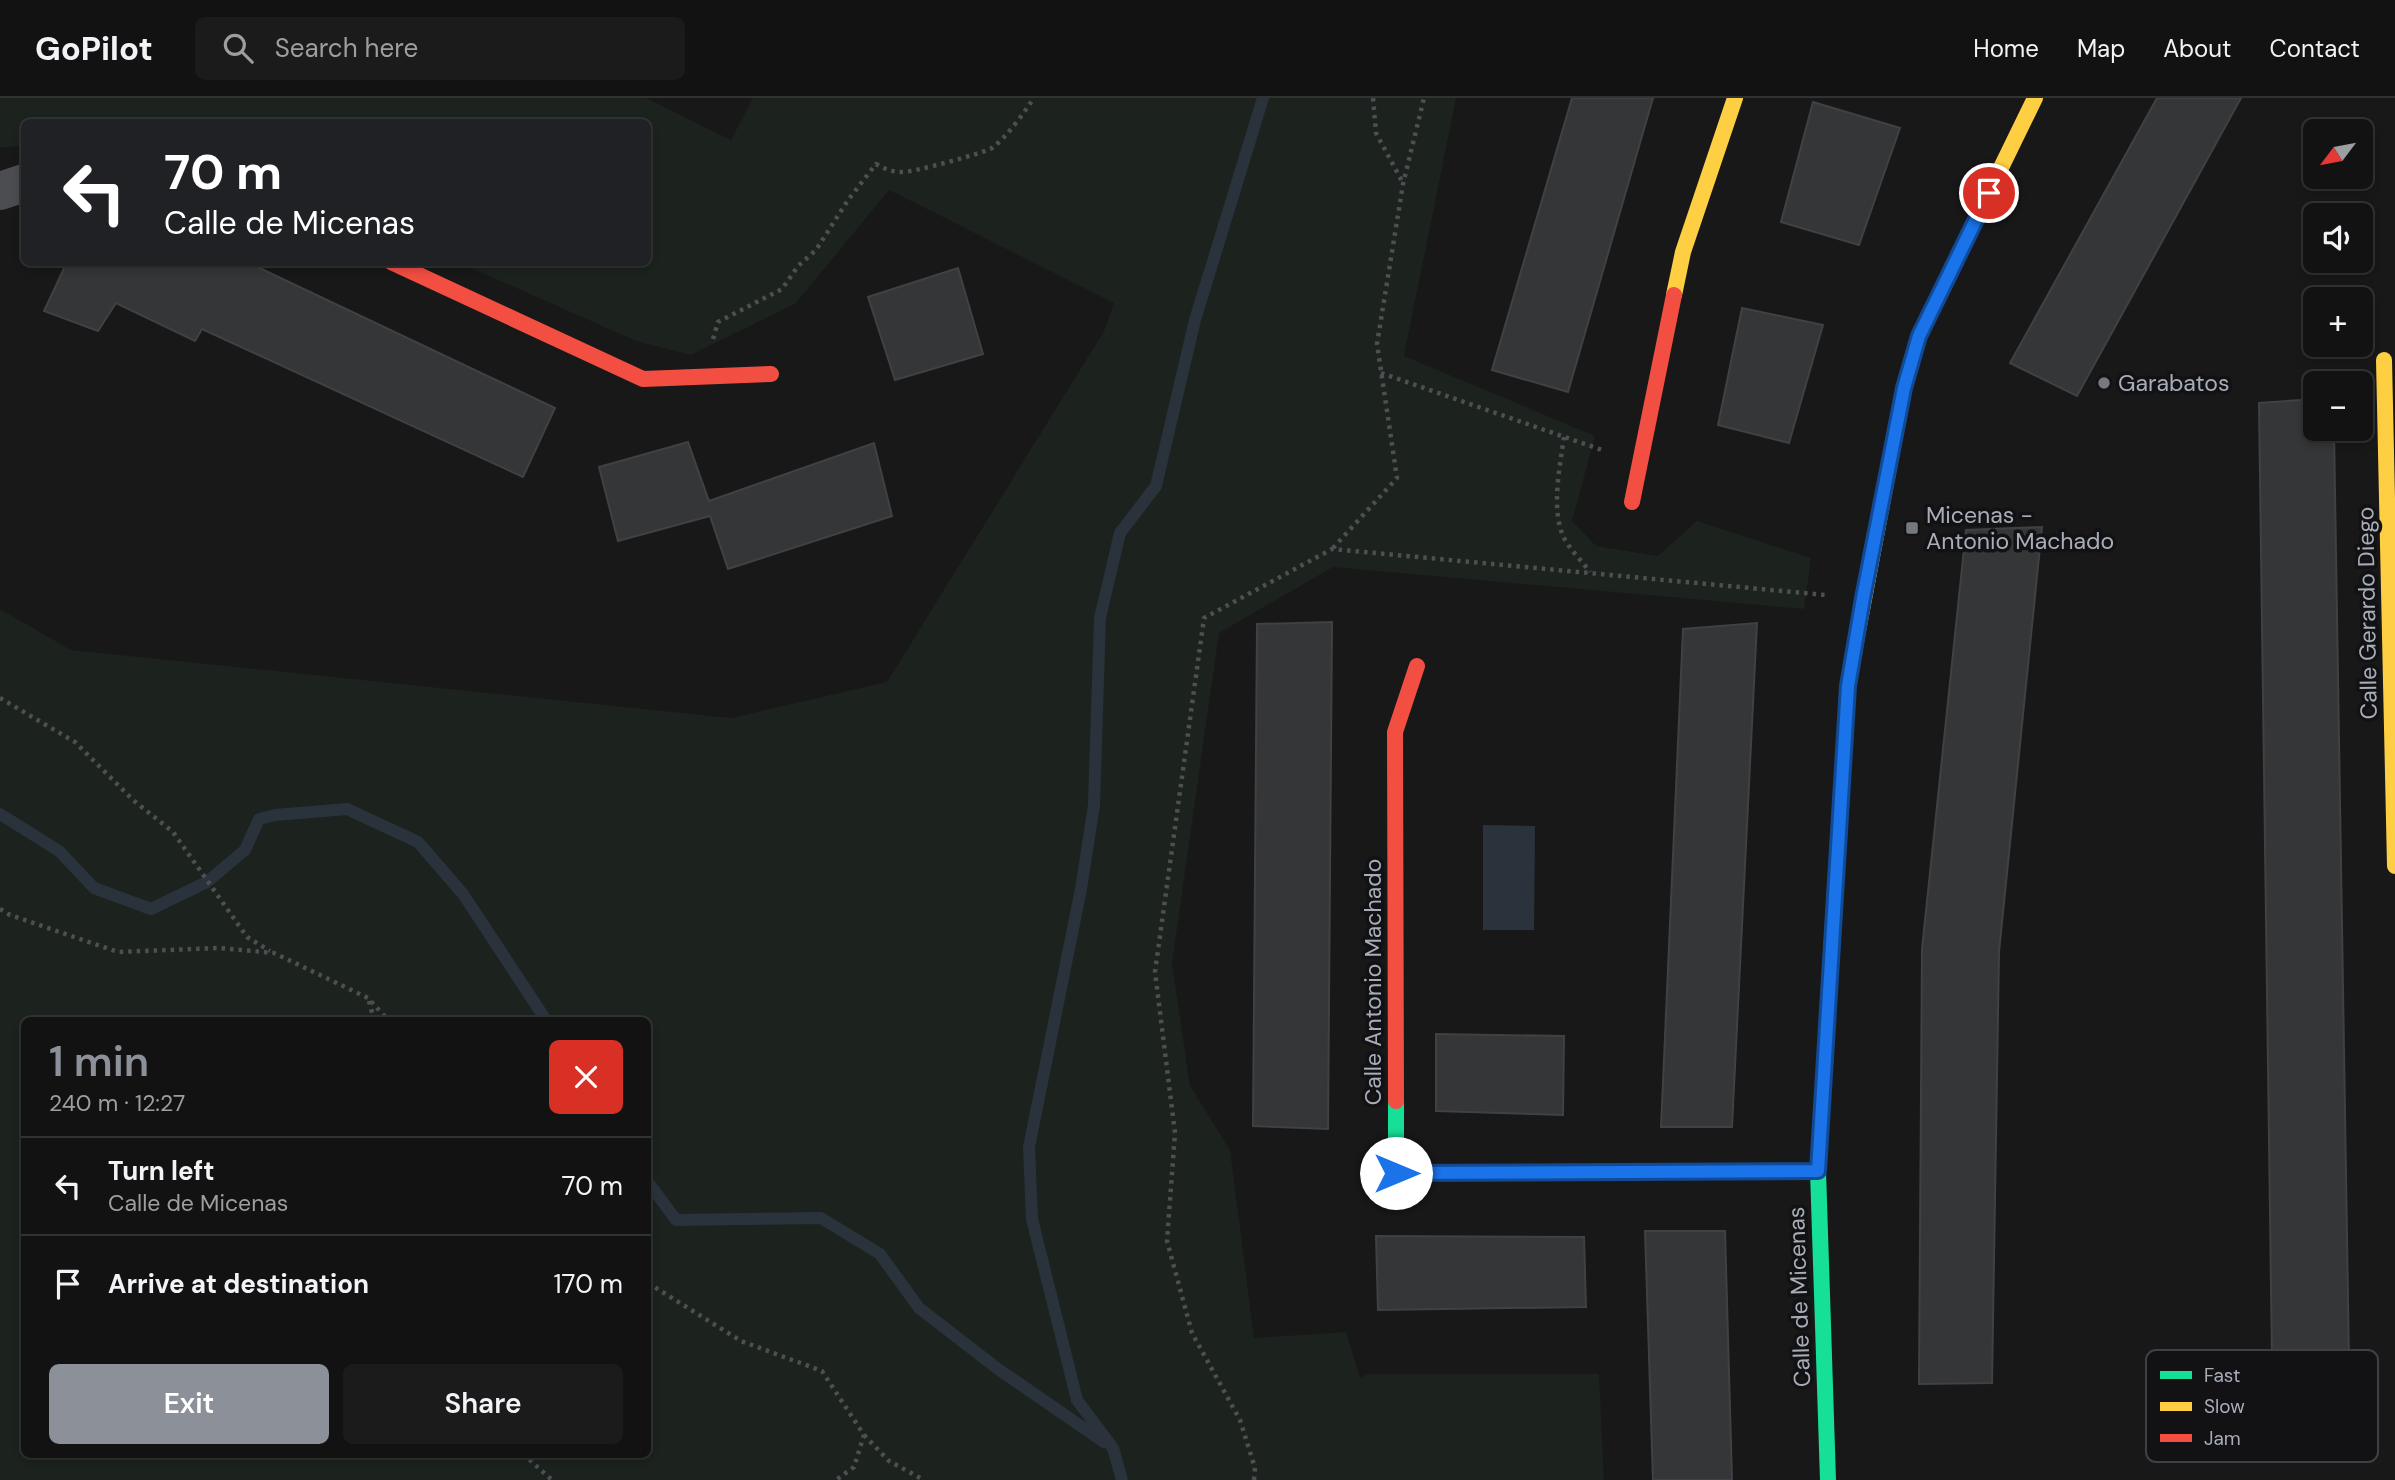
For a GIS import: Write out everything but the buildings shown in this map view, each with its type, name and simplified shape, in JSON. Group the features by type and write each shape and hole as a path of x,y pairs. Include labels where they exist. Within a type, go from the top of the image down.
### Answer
{"street":[{"path":"1632,502 1683,252 1735,98"},
{"name":"Calle de Micenas","path":"1828,1480 1818,1171 1848,686 1904,388 1919,336 2035,98"},
{"path":"0,191 21,184"},
{"path":"400,266 643,379 771,374"},
{"name":"Calle Gerardo Diego","path":"2384,360 2395,866"},
{"name":"Calle Antonio Machado","path":"1417,666 1395,732 1396,1173 1818,1171"}],"path":[{"path":"701,377 718,322 782,289 798,266 816,250 848,200 876,164 889,171 906,173 936,163 968,158 991,149 1034,98"},
{"path":"1373,98 1376,133 1403,184"},
{"path":"1254,1480 1255,1468 1240,1420 1192,1333 1167,1241 1175,1133 1156,972 1205,618 1332,549 1396,478 1377,344 1403,184 1424,98"},
{"path":"1381,373 1640,463"},
{"path":"1564,436 1558,480 1563,536 1590,573"},
{"path":"1332,549 1863,598"},
{"path":"0,698 75,742 133,800 173,832 247,937 274,953 369,998 385,1017"},
{"path":"0,909 10,915 118,952 219,948 274,953"},
{"path":"369,998 373,1017"},
{"path":"651,1285 741,1341 822,1371 863,1434 889,1461 924,1480"},
{"path":"836,1480 854,1467 863,1434"},
{"path":"527,1458 552,1480"}],"shaded area":[{"path":"0,98 646,98 731,140 753,98 1456,98 1404,356 1595,436 1572,521 1596,546 1658,556 1697,521 1811,558 1804,609 1333,567 1219,633 1172,963 1190,1086 1230,1150 1254,1338 1346,1332 1360,1378 1368,1374 1599,1374 1604,1480 0,1480 0,609 71,650 731,718 887,682 1104,331 1114,303 889,190 796,303 691,355 636,341 467,266 651,266 651,119 21,119 21,145 0,148"},
{"path":"1483,825 1535,826 1534,930 1483,930"}],"waterway":[{"path":"1122,1480 1113,1448 1077,1400 1032,1219 1029,1147 1081,889 1094,805 1100,618 1120,533 1156,486 1195,320 1263,98"},
{"path":"0,814 59,851 94,888 151,909 207,882 245,850 259,819 275,815 347,809 418,842 463,894 544,1017"},
{"path":"651,1186 676,1220 821,1218 880,1254 919,1308 998,1369 1104,1442"}],"traffic: fast":[{"path":"1828,1480 1818,1171 1835,890"},
{"path":"1396,1101 1396,1173 1818,1171"}],"traffic: slow":[{"path":"1674,295 1683,252 1735,98"},
{"path":"1853,657 1904,388 1919,336 2035,98"},
{"path":"2384,360 2395,866"}],"traffic: jam":[{"path":"400,266 643,379 771,374"},
{"path":"1632,502 1674,295"},
{"path":"1835,890 1848,686 1853,657"},
{"path":"1396,1101 1395,732 1417,666"}],"place":[{"name":"Garabatos","path":"2104,383"},
{"name":"Micenas - Antonio Machado","path":"1912,528"}],"route":[{"path":"1396,1173 1818,1171 1848,686 1863,598 1904,388 1919,336 1989,193"}]}
